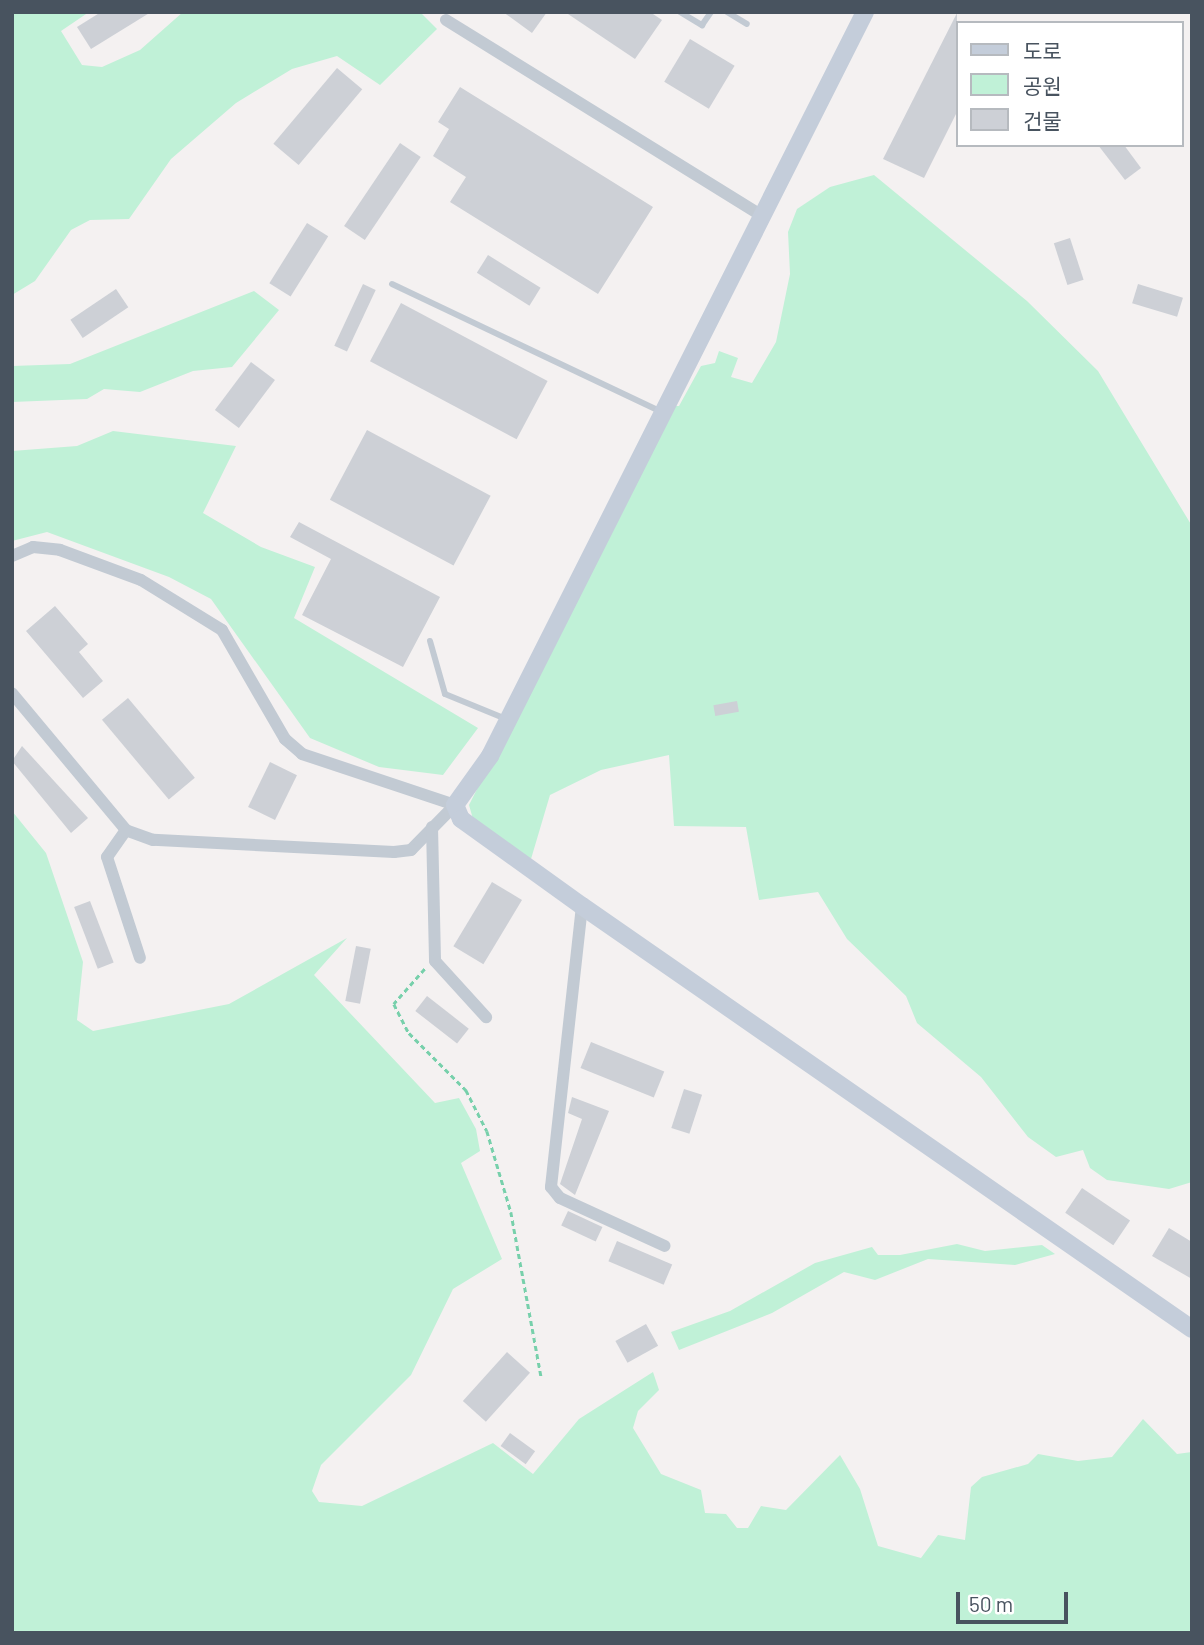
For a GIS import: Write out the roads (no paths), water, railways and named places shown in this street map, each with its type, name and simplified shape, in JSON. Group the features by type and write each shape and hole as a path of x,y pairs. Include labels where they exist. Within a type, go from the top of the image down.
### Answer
{"street":[{"path":"12,693 126,830 153,840 394,852 411,850 455,805 507,720 865,12"},
{"path":"446,20 760,215"},
{"path":"12,556 33,547 60,550 141,580 222,630 285,739 302,754 455,805 461,819 582,906 700,982 1192,1329"},
{"path":"432,827 435,961 486,1017"},
{"path":"126,830 107,857 140,958"},
{"path":"582,906 551,1188 560,1198 664,1246"}],"lane":[{"path":"680,12 702,25 711,12"},
{"path":"727,12 747,24"},
{"path":"392,284 661,412"},
{"path":"430,641 445,694 507,720"}]}
